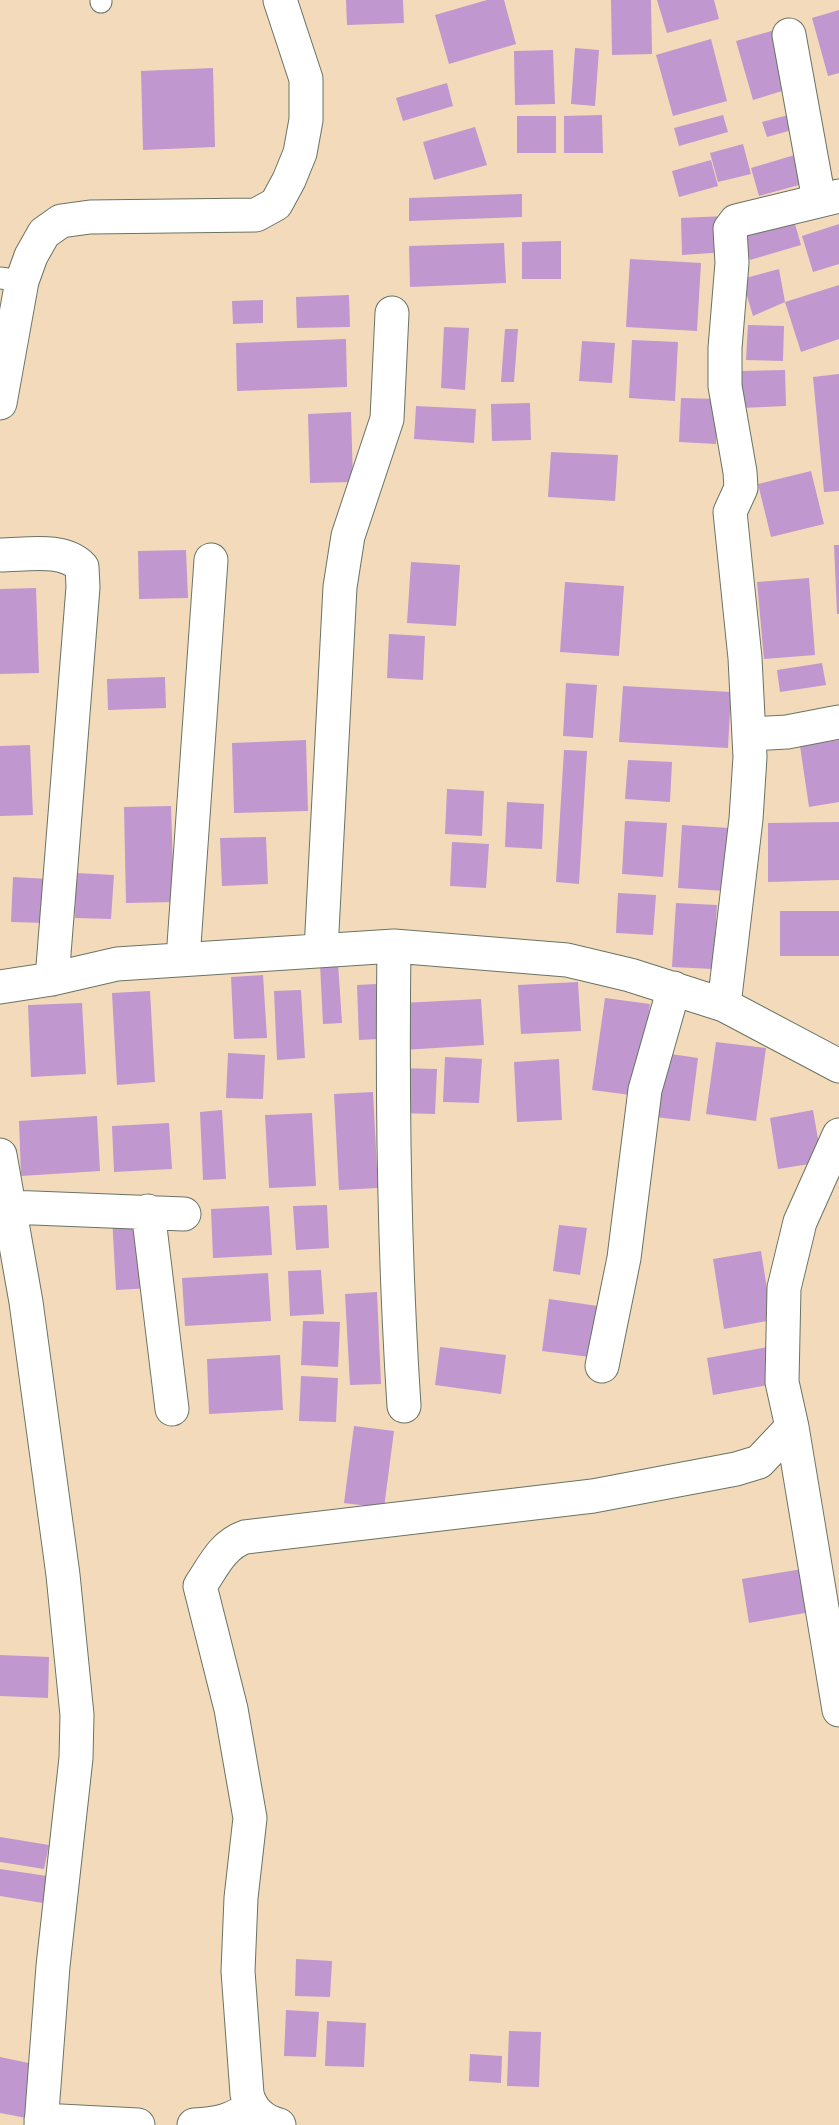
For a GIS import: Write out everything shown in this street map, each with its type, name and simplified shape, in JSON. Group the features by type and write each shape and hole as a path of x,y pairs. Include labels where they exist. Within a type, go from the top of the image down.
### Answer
{"street":[{"path":"0,403 11,279 31,255 44,233 61,221 90,217 256,215 276,204 300,153 306,120 306,79 280,0"},
{"path":"724,1005 746,819 750,734 730,512 741,488 740,472 725,386 725,348 732,263 730,229 736,221 829,198 789,35"},
{"path":"321,950 340,587 348,536 387,419 392,313"},
{"path":"0,555 58,555 74,559 82,567 83,587 51,979"},
{"path":"183,958 211,560"},
{"path":"750,734 787,732 839,722"},
{"path":"394,946 392,1075 399,1330 404,1406"},
{"path":"0,987 51,979 117,964 394,946 567,960 674,988 724,1005 839,1066"},
{"path":"602,1366 624,1258 645,1090 674,988"},
{"path":"839,1135 800,1222 784,1288 782,1382 792,1427 839,1710"},
{"path":"0,1155 26,1302 63,1575 77,1715 76,1758 53,1966 41,2122 138,2125"},
{"path":"9,1207 184,1214"},
{"path":"148,1211 172,1409"},
{"path":"279,2125 268,2122 250,2106 238,1971 241,1898 249,1818 231,1709 200,1586 223,1551 232,1542 245,1537 593,1496 736,1469 759,1462 792,1427"},
{"path":"194,2125 225,2121 242,2113 250,2106"}],"building":[{"path":"346,0 403,0 404,23 347,25"},
{"path":"487,0 504,0 516,44 449,64 435,15"},
{"path":"611,0 651,0 652,54 612,55"},
{"path":"657,0 714,0 719,19 667,33"},
{"path":"839,10 839,73 828,76 812,18"},
{"path":"775,30 792,88 753,100 736,41"},
{"path":"711,39 727,101 673,116 656,55"},
{"path":"575,48 599,50 595,106 571,104"},
{"path":"553,50 555,104 515,105 514,51"},
{"path":"213,68 215,147 143,150 141,71"},
{"path":"447,83 453,106 403,121 396,98"},
{"path":"602,115 603,153 564,153 564,116"},
{"path":"723,115 728,132 679,146 674,128"},
{"path":"788,115 792,130 767,137 762,122"},
{"path":"517,116 556,116 556,153 517,153"},
{"path":"475,127 487,165 434,180 423,142"},
{"path":"743,144 751,174 718,182 710,153"},
{"path":"798,154 806,183 759,196 751,168"},
{"path":"711,160 718,186 679,197 672,171"},
{"path":"522,194 522,217 409,221 409,198"},
{"path":"725,216 726,252 682,255 681,218"},
{"path":"793,217 801,245 750,260 742,232"},
{"path":"839,224 839,264 813,272 802,236"},
{"path":"561,241 561,279 522,279 522,242"},
{"path":"504,243 506,283 410,287 409,246"},
{"path":"630,259 701,263 697,331 626,327"},
{"path":"779,269 785,302 753,316 742,279"},
{"path":"839,285 839,339 801,352 785,302"},
{"path":"349,295 350,327 297,328 296,297"},
{"path":"263,300 263,323 233,324 232,301"},
{"path":"748,325 784,326 783,361 746,360"},
{"path":"444,327 469,328 465,390 441,388"},
{"path":"505,329 518,329 514,382 501,382"},
{"path":"346,339 347,387 237,391 236,343"},
{"path":"632,340 678,342 675,401 629,398"},
{"path":"582,341 615,343 612,383 579,381"},
{"path":"785,370 786,406 742,408 740,371"},
{"path":"839,374 839,491 824,492 813,377"},
{"path":"681,398 718,399 716,444 679,442"},
{"path":"530,403 531,440 492,441 491,404"},
{"path":"416,406 476,409 474,443 414,439"},
{"path":"351,412 353,482 310,483 308,414"},
{"path":"551,452 618,455 615,501 548,497"},
{"path":"811,471 824,524 771,537 758,484"},
{"path":"834,545 839,545 839,614 837,614"},
{"path":"186,550 188,598 139,599 138,551"},
{"path":"411,562 460,565 456,626 407,623"},
{"path":"809,578 815,655 764,659 757,582"},
{"path":"565,582 624,586 619,656 560,652"},
{"path":"36,588 39,673 0,674 0,589"},
{"path":"389,634 425,636 423,680 387,678"},
{"path":"822,663 826,685 780,692 777,670"},
{"path":"165,677 166,708 108,710 107,679"},
{"path":"566,683 597,685 593,738 563,736"},
{"path":"623,686 731,692 728,748 619,742"},
{"path":"306,740 308,811 234,813 232,743"},
{"path":"839,740 839,802 809,807 800,746"},
{"path":"30,745 33,815 0,816 0,746"},
{"path":"564,750 587,751 579,884 556,882"},
{"path":"628,760 672,762 670,802 625,799"},
{"path":"447,789 484,791 482,836 445,834"},
{"path":"507,802 544,804 542,849 505,847"},
{"path":"171,806 174,902 126,903 124,807"},
{"path":"625,821 667,823 663,877 622,874"},
{"path":"839,822 839,880 768,882 768,823"},
{"path":"682,825 729,828 725,891 678,888"},
{"path":"266,837 268,884 222,886 220,838"},
{"path":"452,842 489,844 486,888 450,886"},
{"path":"76,873 114,875 111,919 75,918"},
{"path":"13,877 49,879 47,923 11,922"},
{"path":"618,893 656,895 653,935 616,933"},
{"path":"676,903 717,905 713,969 672,967"},
{"path":"780,911 839,911 839,956 780,956"},
{"path":"338,963 342,1023 323,1024 320,964"},
{"path":"263,975 267,1038 234,1039 231,977"},
{"path":"578,982 581,1031 521,1034 518,985"},
{"path":"376,984 379,1039 359,1040 357,985"},
{"path":"301,990 305,1058 277,1060 274,991"},
{"path":"150,991 155,1082 117,1085 112,993"},
{"path":"605,998 650,1004 638,1096 592,1090"},
{"path":"481,999 484,1045 403,1050 401,1003"},
{"path":"82,1003 86,1074 31,1077 28,1005"},
{"path":"716,1042 766,1048 756,1121 706,1114"},
{"path":"228,1053 265,1055 263,1099 226,1098"},
{"path":"664,1053 698,1058 690,1121 655,1117"},
{"path":"445,1057 482,1059 479,1103 443,1102"},
{"path":"559,1059 562,1120 517,1122 514,1062"},
{"path":"400,1068 437,1069 435,1114 398,1113"},
{"path":"373,1092 378,1188 339,1190 334,1094"},
{"path":"222,1110 226,1179 203,1180 200,1112"},
{"path":"813,1110 822,1162 778,1169 770,1118"},
{"path":"312,1113 316,1186 269,1188 265,1115"},
{"path":"97,1116 100,1171 21,1176 19,1121"},
{"path":"169,1123 172,1169 114,1172 112,1126"},
{"path":"327,1205 329,1248 296,1250 293,1206"},
{"path":"269,1206 272,1255 213,1258 211,1209"},
{"path":"148,1213 151,1288 116,1290 112,1216"},
{"path":"559,1225 587,1228 580,1275 553,1271"},
{"path":"761,1251 772,1320 724,1329 713,1259"},
{"path":"321,1270 324,1314 290,1316 288,1271"},
{"path":"268,1273 271,1321 185,1326 182,1278"},
{"path":"377,1292 381,1384 350,1385 345,1294"},
{"path":"549,1299 605,1307 598,1358 542,1351"},
{"path":"303,1321 340,1322 338,1367 301,1365"},
{"path":"440,1347 506,1355 501,1394 435,1385"},
{"path":"768,1347 774,1384 713,1395 707,1358"},
{"path":"280,1355 283,1410 209,1414 207,1359"},
{"path":"301,1376 338,1378 336,1422 299,1421"},
{"path":"354,1426 394,1431 384,1508 344,1503"},
{"path":"808,1568 816,1611 749,1623 742,1579"},
{"path":"0,1655 49,1657 48,1698 0,1696"},
{"path":"0,1837 49,1845 44,1869 0,1862"},
{"path":"0,1869 47,1876 43,1903 0,1896"},
{"path":"296,1959 332,1961 330,1997 295,1996"},
{"path":"286,2010 319,2012 316,2057 284,2056"},
{"path":"327,2021 366,2023 364,2067 325,2066"},
{"path":"509,2031 541,2032 539,2087 507,2086"},
{"path":"470,2054 502,2056 501,2083 469,2081"},
{"path":"0,2057 43,2066 32,2119 0,2113"}]}
